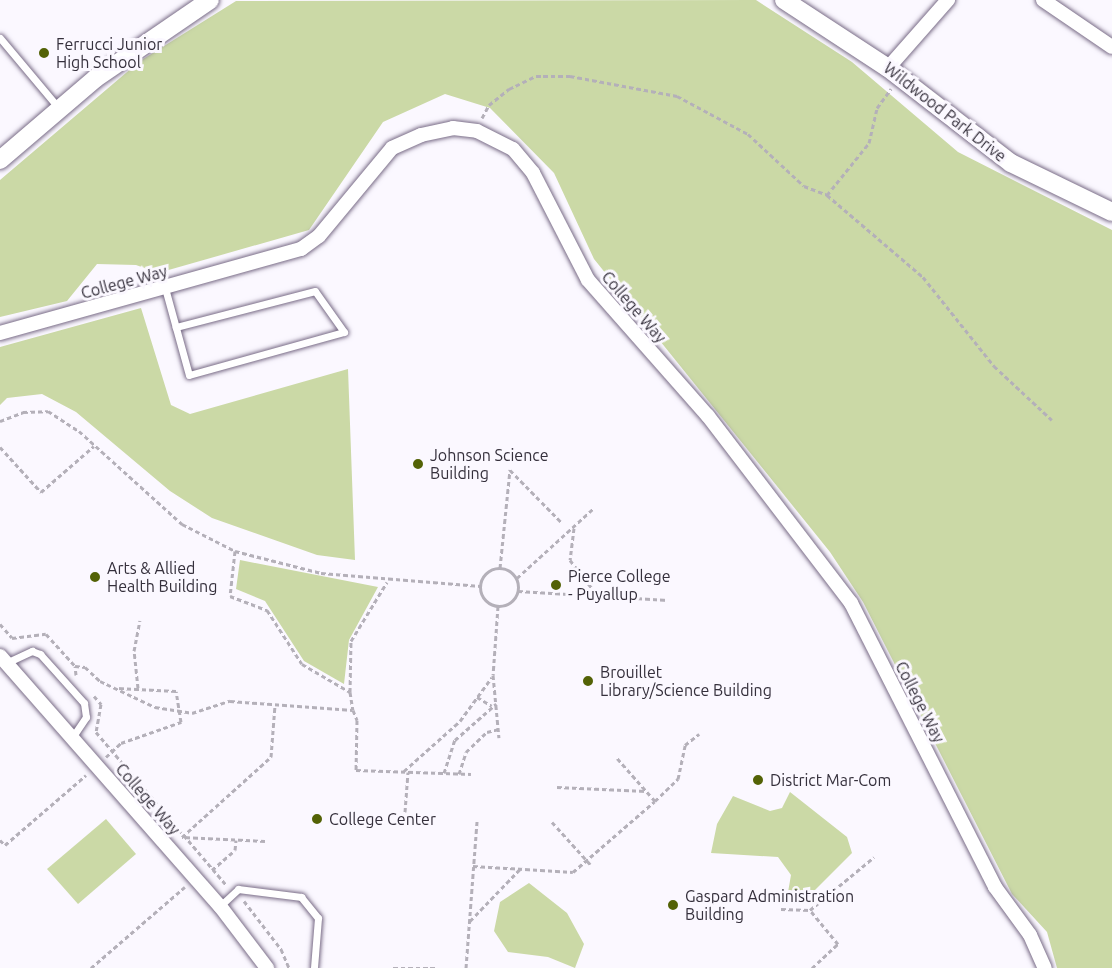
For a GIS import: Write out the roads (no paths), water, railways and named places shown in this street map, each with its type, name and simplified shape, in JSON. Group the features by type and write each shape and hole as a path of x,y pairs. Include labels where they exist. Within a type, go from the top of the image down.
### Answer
{"street":[{"path":"0,160 131,52 210,0"},
{"name":"Wildwood Park Drive","path":"784,0 894,72 1011,163 1112,212"},
{"path":"894,72 948,0"},
{"path":"1043,0 1112,47"},
{"name":"College Way","path":"0,333 287,255 331,222 392,148 437,130 477,131 525,160 573,260 702,409 802,532 851,603 995,887 1030,935 1045,968"},
{"name":"College Way","path":"3,659 220,906 267,968"}],"lane":[{"path":"0,38 60,109"},
{"path":"165,288 189,375 344,332 315,291 176,327"},
{"path":"3,659 32,651 40,654 84,703 86,717 72,738"},
{"path":"220,906 234,892 295,894 309,904 320,930 315,968"}],"place":[{"name":"Ferrucci Junior High School","path":"44,53"},
{"name":"Johnson Science Building","path":"418,464"},
{"name":"Arts & Allied Health Building","path":"95,577"},
{"name":"Pierce College - Puyallup","path":"556,585"},
{"name":"Brouillet Library/Science Building","path":"588,681"},
{"name":"District Mar-Com","path":"758,780"},
{"name":"College Center","path":"317,819"},
{"name":"Gaspard Administration Building","path":"673,905"}]}
